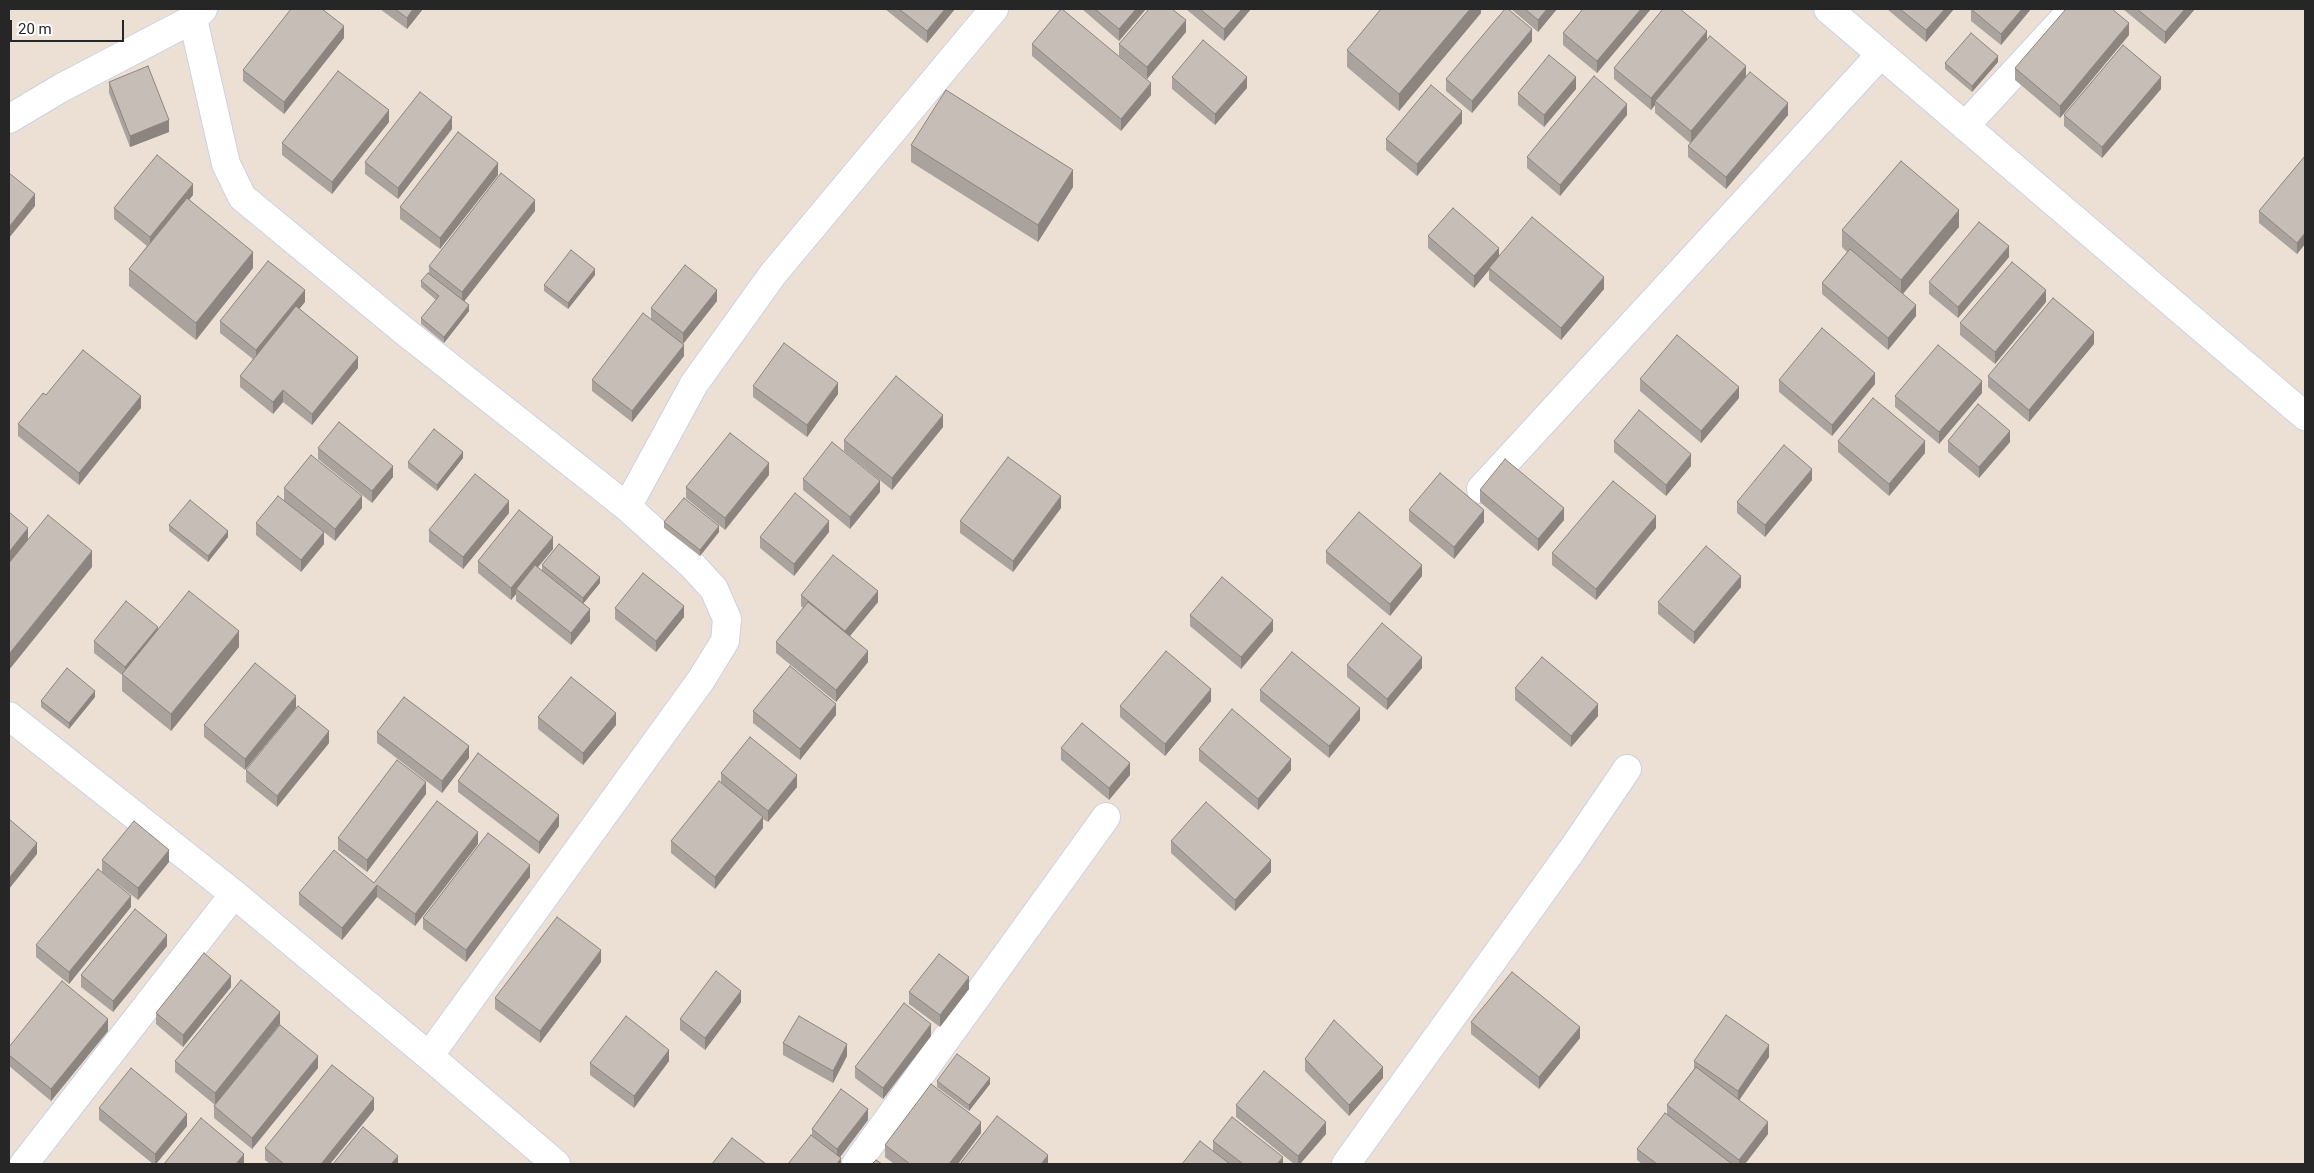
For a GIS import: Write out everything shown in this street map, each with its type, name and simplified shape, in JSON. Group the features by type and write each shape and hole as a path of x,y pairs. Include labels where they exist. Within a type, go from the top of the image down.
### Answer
{"street":[{"path":"627,507 694,384 773,274 994,9"},
{"path":"1828,9 2305,416"},
{"path":"1965,126 2073,9"},
{"path":"9,119 61,88 198,14 226,164 242,197 403,330 627,507 692,565 714,589 727,619 725,641 702,680 429,1056"},
{"path":"1481,488 1881,54"},
{"path":"9,716 234,894 556,1164"},
{"path":"1346,1164 1572,850 1627,769"},
{"path":"856,1164 1106,817"},
{"path":"24,1164 234,894"}],"building":[{"path":"291,9 322,9 344,26 284,102 243,70"},
{"path":"395,9 413,9 407,18"},
{"path":"899,9 945,9 927,31"},
{"path":"1061,9 1151,83 1121,119 1032,44"},
{"path":"1095,9 1136,9 1119,29"},
{"path":"1149,9 1172,9 1186,20 1147,67 1119,44"},
{"path":"1200,9 1242,9 1224,29"},
{"path":"1381,9 1470,9 1399,94 1347,50"},
{"path":"1505,9 1508,9 1532,29 1472,101 1446,79"},
{"path":"1525,9 1547,9 1538,20"},
{"path":"1583,9 1641,9 1597,61 1563,33"},
{"path":"1663,9 1680,9 1707,31 1651,98 1614,68"},
{"path":"1900,9 1945,9 1926,30"},
{"path":"1971,9 2022,9 2001,34"},
{"path":"2066,9 2112,9 2129,23 2060,106 2015,68"},
{"path":"2137,9 2185,9 2165,32"},
{"path":"1971,33 1998,56 1972,86 1945,63"},
{"path":"1710,36 1746,66 1691,131 1655,101"},
{"path":"1203,40 1247,77 1215,114 1172,77"},
{"path":"2123,45 2161,77 2102,147 2064,115"},
{"path":"1549,55 1576,77 1544,115 1518,93"},
{"path":"148,66 169,120 130,136 109,82"},
{"path":"338,71 389,110 332,182 282,143"},
{"path":"1750,72 1788,103 1726,177 1688,146"},
{"path":"1594,76 1627,104 1560,185 1527,157"},
{"path":"1431,85 1462,111 1417,164 1386,139"},
{"path":"946,90 1073,170 1038,225 911,145"},
{"path":"420,92 452,117 398,188 365,162"},
{"path":"458,132 498,163 440,238 400,207"},
{"path":"157,155 193,184 150,237 114,208"},
{"path":"2305,156 2305,233 2297,243 2259,211"},
{"path":"1901,161 1959,210 1901,280 1842,230"},
{"path":"9,173 35,194 9,227"},
{"path":"501,173 535,200 462,292 429,266"},
{"path":"187,198 253,252 196,323 129,269"},
{"path":"1453,208 1499,248 1474,276 1428,236"},
{"path":"1532,217 1604,277 1561,328 1489,268"},
{"path":"1979,222 2009,246 1958,307 1929,282"},
{"path":"1850,249 1916,305 1888,338 1822,283"},
{"path":"571,250 595,269 568,303 544,285"},
{"path":"268,261 305,290 256,350 220,321"},
{"path":"2012,262 2046,290 1995,352 1960,323"},
{"path":"685,265 717,290 683,333 651,308"},
{"path":"428,273 469,305 444,337 421,318 439,296 421,281"},
{"path":"2053,298 2094,332 2029,410 1988,376"},
{"path":"296,306 358,357 312,414 283,390 273,402 240,376"},
{"path":"643,313 684,345 632,411 592,380"},
{"path":"1822,328 1875,373 1832,425 1779,380"},
{"path":"1677,335 1739,387 1701,431 1640,379"},
{"path":"784,343 838,383 807,425 753,386"},
{"path":"1938,345 1982,381 1939,432 1895,396"},
{"path":"83,350 141,396 79,473 18,424 43,393 46,395"},
{"path":"896,376 943,415 892,478 844,440"},
{"path":"1873,398 1925,441 1889,484 1838,441"},
{"path":"1978,404 2010,431 1979,467 1948,441"},
{"path":"1639,410 1691,454 1666,485 1614,441"},
{"path":"339,422 393,466 372,491 318,448"},
{"path":"434,429 463,452 437,485 408,462"},
{"path":"730,433 769,463 725,518 686,487"},
{"path":"832,442 880,481 850,517 803,479"},
{"path":"1784,445 1812,469 1765,525 1737,502"},
{"path":"311,455 362,496 335,529 284,488"},
{"path":"1008,457 1061,496 1013,561 960,521"},
{"path":"1505,459 1564,508 1538,539 1480,490"},
{"path":"1440,473 1484,510 1454,547 1409,510"},
{"path":"475,474 509,501 463,557 429,530"},
{"path":"1613,481 1656,516 1596,589 1552,553"},
{"path":"795,493 829,521 794,564 760,537"},
{"path":"278,496 324,532 301,560 256,523"},
{"path":"684,498 719,526 700,550 664,522"},
{"path":"190,500 228,531 208,556 169,525"},
{"path":"519,510 553,537 511,588 478,561"},
{"path":"9,512 28,528 9,552"},
{"path":"1359,512 1422,565 1390,604 1326,551"},
{"path":"48,515 92,551 9,654 9,563"},
{"path":"559,544 600,577 583,598 542,565"},
{"path":"1706,546 1741,576 1694,632 1658,602"},
{"path":"833,555 878,591 845,631 801,595"},
{"path":"535,565 590,609 571,633 516,589"},
{"path":"643,573 684,606 656,641 615,608"},
{"path":"1222,577 1273,620 1241,657 1190,615"},
{"path":"189,591 239,631 171,714 122,674"},
{"path":"126,601 158,627 125,667 94,641"},
{"path":"808,602 868,651 836,690 776,642"},
{"path":"1382,623 1422,657 1387,699 1347,665"},
{"path":"1166,651 1211,689 1165,744 1120,706"},
{"path":"1292,652 1360,708 1329,746 1260,690"},
{"path":"1542,657 1598,704 1571,736 1515,688"},
{"path":"255,663 296,696 245,759 204,725"},
{"path":"790,666 836,704 800,749 753,711"},
{"path":"67,668 95,691 69,723 41,701"},
{"path":"571,677 616,713 583,753 538,717"},
{"path":"404,697 469,746 442,781 377,732"},
{"path":"298,706 329,731 277,796 246,770"},
{"path":"1232,709 1291,759 1258,799 1199,749"},
{"path":"1082,723 1130,763 1109,788 1061,748"},
{"path":"750,737 797,775 768,811 721,773"},
{"path":"478,753 559,815 539,842 458,781"},
{"path":"397,760 426,782 367,860 338,838"},
{"path":"719,781 763,817 715,877 671,841"},
{"path":"437,801 478,832 415,914 377,885 342,928 299,893 334,850 374,883"},
{"path":"1206,802 1271,860 1235,900 1171,841"},
{"path":"9,819 37,843 9,878"},
{"path":"134,821 169,850 138,888 102,860"},
{"path":"488,833 530,865 466,950 423,918"},
{"path":"98,869 131,896 69,972 36,945"},
{"path":"135,909 167,935 113,1001 81,975"},
{"path":"557,917 601,950 540,1031 495,998"},
{"path":"204,953 231,976 183,1035 156,1013"},
{"path":"939,954 969,977 940,1015 909,992"},
{"path":"716,971 741,991 705,1038 680,1019"},
{"path":"1512,972 1580,1027 1539,1077 1471,1022"},
{"path":"241,980 280,1012 215,1093 175,1061"},
{"path":"62,981 108,1019 51,1089 9,1055 9,1047"},
{"path":"904,1003 931,1024 883,1088 855,1067"},
{"path":"1726,1015 1769,1045 1738,1091 1694,1061"},
{"path":"626,1016 669,1050 634,1096 590,1063"},
{"path":"799,1016 847,1044 833,1071 783,1043"},
{"path":"1334,1020 1383,1067 1349,1105 1305,1059"},
{"path":"280,1025 318,1056 252,1138 214,1106"},
{"path":"957,1054 990,1078 969,1105 937,1081"},
{"path":"332,1065 374,1098 321,1164 284,1164 265,1148"},
{"path":"1696,1067 1768,1122 1739,1160 1667,1105"},
{"path":"131,1068 187,1114 155,1154 99,1108"},
{"path":"1264,1071 1326,1122 1298,1156 1236,1105"},
{"path":"931,1084 981,1122 949,1164 910,1164 885,1145"},
{"path":"841,1089 868,1109 837,1149 812,1129"},
{"path":"1665,1113 1732,1164 1657,1164 1637,1149"},
{"path":"997,1116 1048,1155 1041,1164 960,1164"},
{"path":"1232,1117 1283,1157 1277,1164 1243,1164 1213,1141"},
{"path":"201,1118 244,1154 236,1164 164,1164"},
{"path":"363,1127 398,1156 391,1164 333,1164"},
{"path":"811,1135 841,1158 837,1164 788,1164"},
{"path":"732,1138 766,1164 712,1164"},
{"path":"1200,1141 1230,1164 1182,1164"},
{"path":"876,1160 882,1164 872,1164"}]}
